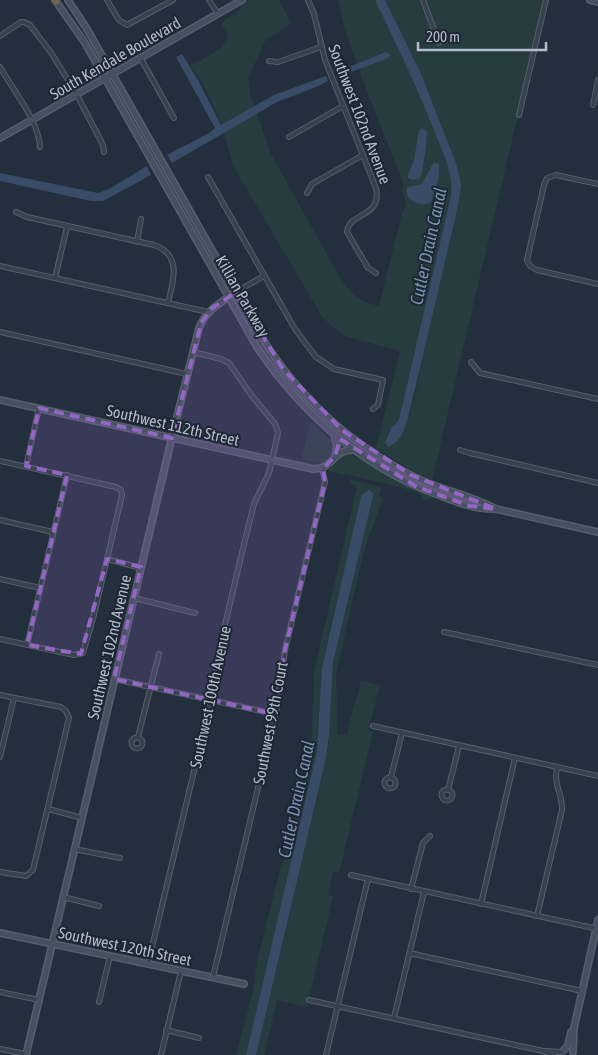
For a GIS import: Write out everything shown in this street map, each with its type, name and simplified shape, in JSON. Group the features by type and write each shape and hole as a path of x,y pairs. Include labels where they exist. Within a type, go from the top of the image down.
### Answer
{"street":[{"name":"Killian Parkway","path":"55,0 79,34 258,346 273,369 303,406 354,450 392,474 427,491 477,508 496,509 598,532"},
{"name":"Killian Parkway","path":"68,0 87,29 264,341 284,369 315,405 342,430 380,457 411,475 496,509"},
{"path":"107,0 118,20 125,25 130,25 173,0"},
{"path":"209,0 218,14"},
{"name":"South Kendale Boulevard","path":"0,138 242,0"},
{"name":"Southwest 102nd Avenue","path":"308,0 314,14 321,47 376,188 376,201 370,212 351,222 347,232 368,268 376,273"},
{"path":"423,0 440,43"},
{"path":"519,114 546,0"},
{"path":"590,0 598,2"},
{"path":"0,36 22,22 32,27 52,54 77,95 103,145 104,152"},
{"path":"269,61 278,62 321,47"},
{"path":"140,58 174,118"},
{"path":"0,67 2,74 32,121 40,138 40,147"},
{"path":"593,104 598,80"},
{"path":"289,137 343,106"},
{"path":"307,193 312,184 363,155"},
{"path":"598,184 556,176 547,178 528,254 528,263 537,270 598,284"},
{"path":"208,177 295,329 316,358 334,369 383,380 378,405 373,409"},
{"path":"16,212 25,217 160,247 174,267 175,276 168,303"},
{"path":"137,242 141,219"},
{"path":"55,278 67,227"},
{"path":"0,266 208,312"},
{"name":"Southwest 102nd Avenue","path":"26,1055 199,328 208,312 236,292 264,276"},
{"path":"0,332 187,374"},
{"name":"Southwest 100th Avenue","path":"148,964 211,700 222,637 252,511 266,480 278,433 275,424 229,364 221,359 193,352"},
{"path":"471,362 480,373 598,399"},
{"name":"Southwest 112th Street","path":"0,400 313,469 322,468"},
{"path":"26,466 39,408"},
{"path":"334,434 337,446 335,456"},
{"path":"322,468 329,464 343,450 354,450"},
{"path":"460,450 470,454 598,483"},
{"path":"0,461 116,486 121,490 122,495 91,627 83,653 74,655 0,639"},
{"name":"Southwest 99th Court","path":"213,977 275,714 286,646 324,485 322,468"},
{"path":"27,645 67,475"},
{"path":"0,520 53,532"},
{"path":"107,559 141,568"},
{"path":"0,579 40,588"},
{"path":"134,598 195,613"},
{"path":"444,632 598,664"},
{"path":"138,737 159,654"},
{"path":"114,679 275,714"},
{"path":"0,695 61,707 68,712 69,718 33,870 26,876 0,872"},
{"path":"0,755 14,698"},
{"path":"373,726 598,776"},
{"path":"392,777 402,733"},
{"path":"448,790 459,746"},
{"path":"481,904 515,758"},
{"path":"537,916 562,810 562,801 555,783 557,767"},
{"path":"48,809 82,818"},
{"path":"412,889 423,842 430,836"},
{"path":"74,849 120,858"},
{"path":"351,875 597,929"},
{"path":"326,1055 368,879"},
{"path":"394,1018 424,892"},
{"path":"63,897 99,906"},
{"path":"574,1054 574,1028 598,920"},
{"name":"Southwest 120th Street","path":"0,933 244,984"},
{"path":"409,953 582,991"},
{"path":"99,1002 110,956"},
{"path":"161,1055 180,971"},
{"path":"0,992 39,1000"},
{"path":"310,1000 554,1055"},
{"path":"562,1052 574,1028"},
{"path":"166,1030 199,1038"},
{"path":"0,1049 26,1055"},
{"path":"543,1051 562,1052 569,1049 574,1054"}],"highlighted area":[{"path":"236,292 283,369 342,430 411,475 496,509 470,506 417,487 340,439 335,456 323,469 325,482 285,650 275,714 114,679 141,567 107,559 81,654 27,645 67,475 26,466 39,408 172,438 201,323 211,309"}],"green space":[{"path":"241,0 279,0 291,23 265,41 248,79 250,93 270,152 339,276 360,299 379,306 406,203 402,191 404,185 362,78 345,30 338,0 545,0 432,480 376,449 400,351 344,336 323,318 236,171 218,115 190,65 222,47 228,36 221,23 240,10","holes":["414,354 422,357 408,419 398,440 391,447 387,438 399,419"]},
{"path":"311,422 333,442 331,456 322,464 301,459"},
{"path":"346,453 353,455 388,477 434,498 423,501 418,492 328,471 340,456"},
{"path":"279,454 322,465 305,466 292,463 281,458"},
{"path":"351,480 382,487 379,496 383,498 364,551 336,674 338,734 347,735 361,681 380,685 368,730 373,732 339,873 333,871 328,895 333,896 307,1007 277,1000 264,1055 256,1055 328,750 333,662 373,497 373,493 369,489 361,496 322,668 318,746 296,847 246,1055 236,1055 252,995 258,957 281,866 289,843 308,763 312,730 314,672 357,486 350,484"}],"water":[{"path":"375,0 385,0 421,74 457,166 461,185 458,206 407,421 400,437 393,445 388,447 385,442 391,428 399,419 451,196 451,179 447,162 406,64"},
{"path":"386,52 390,55 388,58 338,77 336,73 339,71"},
{"path":"182,54 198,80 221,125 274,95 326,76 328,81 277,102 172,163 167,155 211,132 215,128 176,57"},
{"path":"422,128 427,133 425,154 421,177 413,180 408,178 408,175 414,160 419,130"},
{"path":"434,162 439,164 439,174 431,202 418,204 408,196 407,187 420,185"},
{"path":"147,166 151,175 103,201 91,201 0,181 0,173 98,193 111,188"},
{"path":"369,489 373,493 373,497 333,662 326,758 256,1055 246,1055 317,751 322,668 361,496"}],"water label":[{"name":"Cutler Drain Canal","path":"428,246"},
{"name":"Cutler Drain Canal","path":"296,799"}]}
